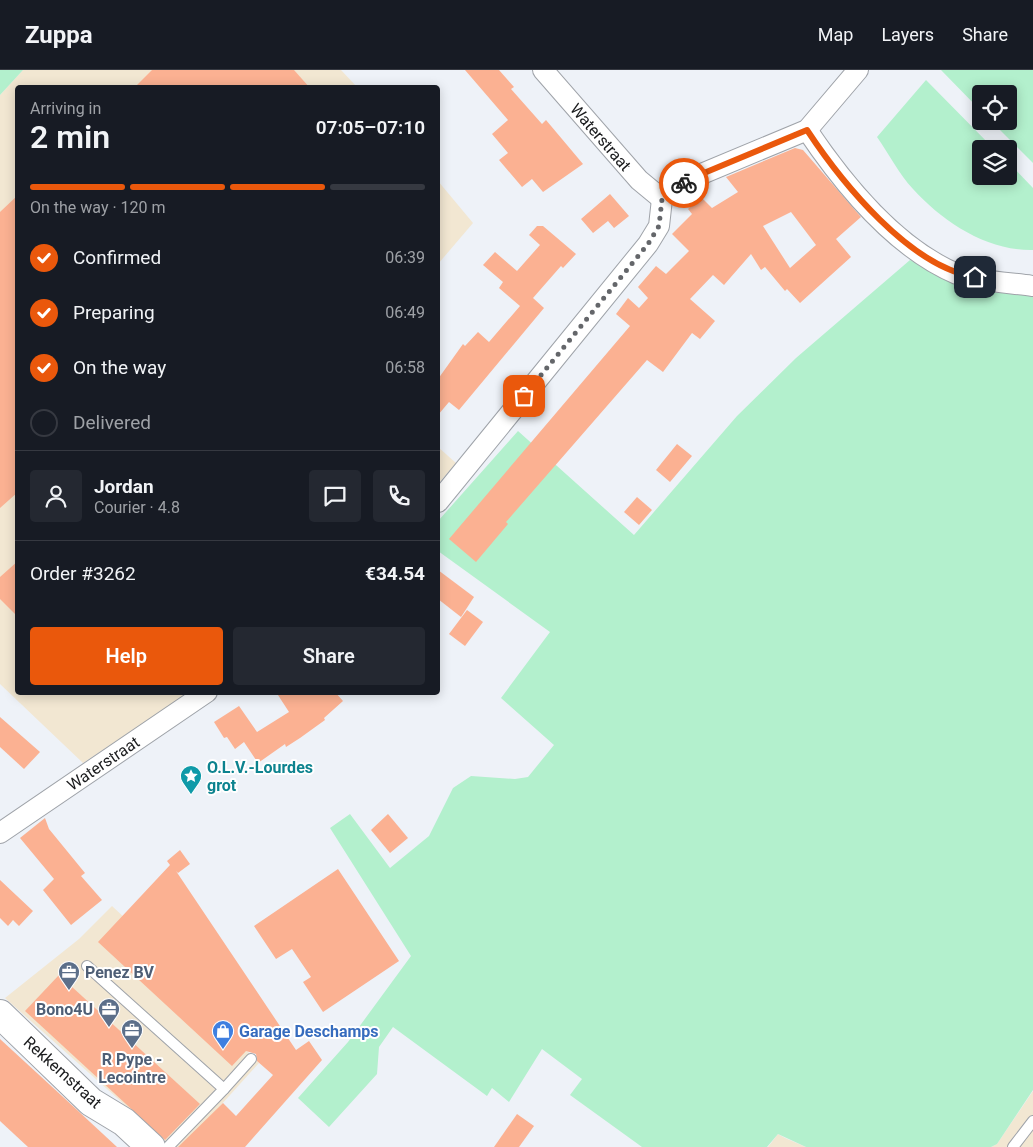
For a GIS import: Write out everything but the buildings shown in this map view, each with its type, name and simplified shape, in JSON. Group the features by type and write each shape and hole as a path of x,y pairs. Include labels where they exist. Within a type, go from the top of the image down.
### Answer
{"street":[{"name":"Waterstraat","path":"543,70 639,180 662,199"},
{"path":"440,500 648,244 659,226 662,199 692,178 807,130 858,70"},
{"path":"807,130 833,169 896,235 927,258 959,275 1033,286"},
{"name":"Waterstraat","path":"0,833 203,695"},
{"name":"Rekkemstraat","path":"0,1014 91,1102 124,1122 151,1147"}],"lane":[{"path":"87,966 224,1089"},
{"path":"168,1147 251,1059"},
{"path":"1013,1147 1033,1121"}],"shaded area":[{"path":"23,70 341,70 355,85 15,85 15,695 187,695 83,763 0,684 0,95"},
{"path":"440,183 473,223 440,262"},
{"path":"440,449 456,463 440,482"},
{"path":"112,906 233,1019 247,1051 259,1063 183,1147 172,1147 5,998 79,939"},
{"path":"1033,1091 1033,1147 991,1147 997,1144"},
{"path":"778,1134 785,1138 806,1147 768,1147"}],"green space":[{"path":"0,70 23,70 0,95"},
{"path":"941,70 1033,70 1033,163 1017,147 1017,140 1010,140 1000,130 1017,130 1017,85 972,85 972,102"},
{"path":"926,80 972,127 972,130 975,130 985,140 972,140 972,185 1017,185 1017,171 1033,188 1033,250 999,246 983,240 938,213 908,183 877,137"},
{"path":"910,260 954,283 998,293 1033,294 1033,1090 997,1144 991,1147 806,1147 778,1134 767,1147 642,1147 570,1095 582,1079 542,1049 509,1102 492,1088 487,1096 393,1027 379,1047 377,1074 329,1127 298,1098 348,1042 411,956 330,828 350,814 390,868 429,836 453,788 471,776 515,779 528,777 554,745 501,698 550,632 440,552 440,519 518,431 634,535 737,416 796,358"}],"way so far":[{"path":"524,396 648,244 659,226 662,199 684,183"}],"place":[{"name":"O.L.V.-Lourdes grot","path":"191,795"},
{"name":"Penez BV","path":"69,991"},
{"name":"Bono4U","path":"109,1028"},
{"name":"R Pype - Lecointre","path":"132,1049"},
{"name":"Garage Deschamps","path":"223,1050"}],"route":[{"path":"684,183 807,130 833,169 896,235 927,258 959,275 975,277"}]}
